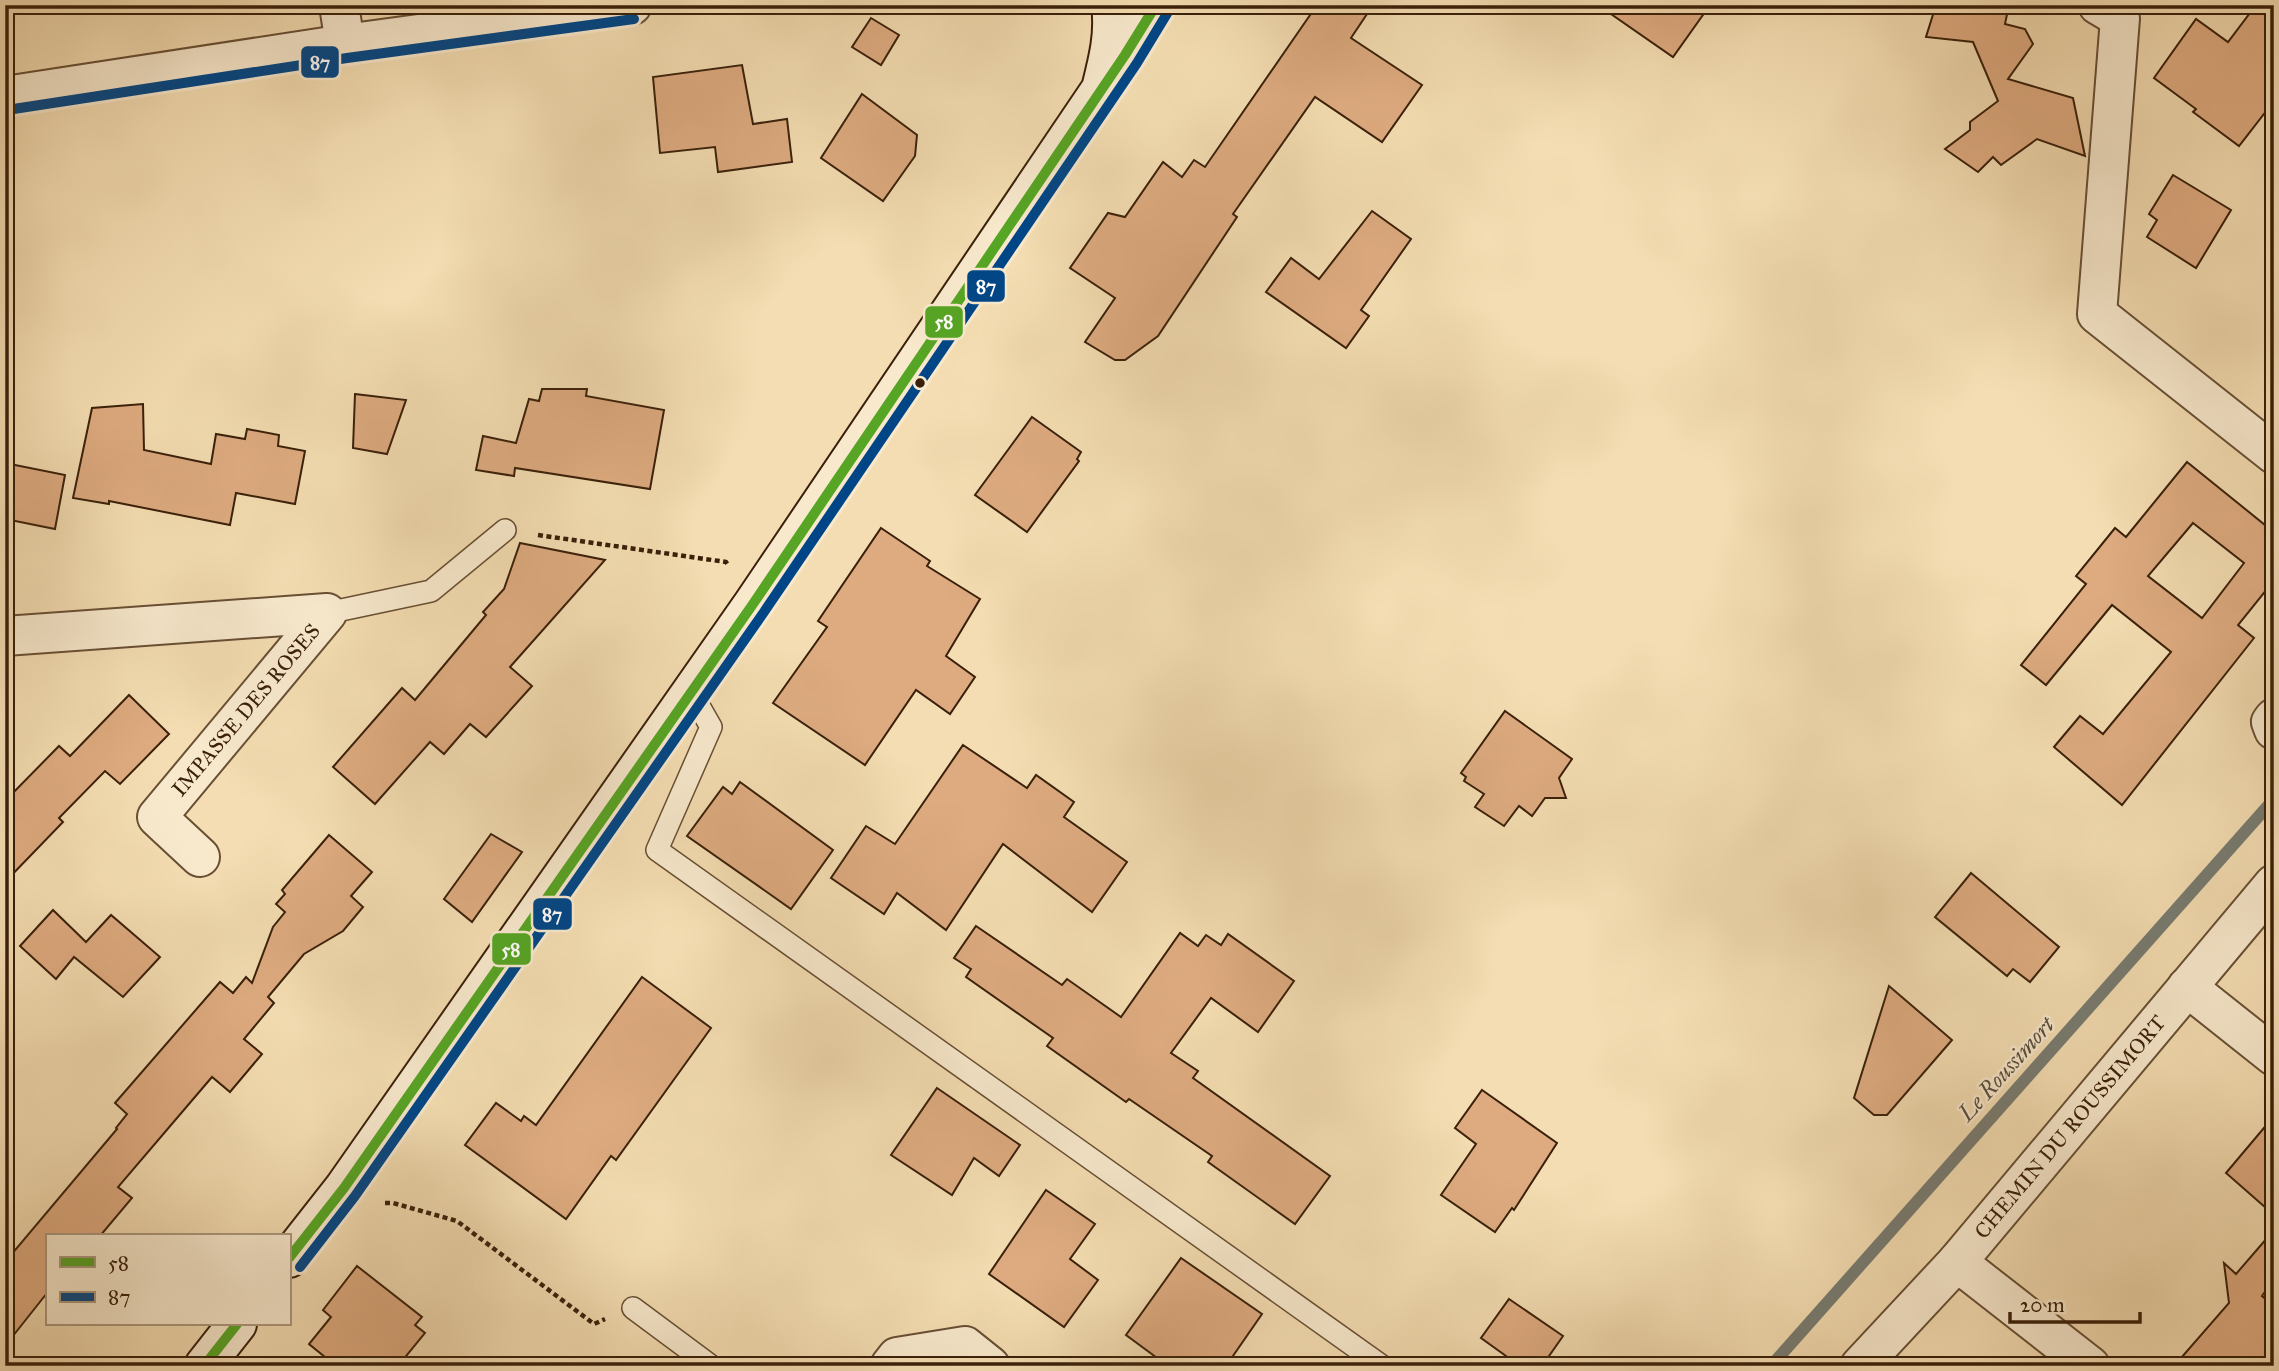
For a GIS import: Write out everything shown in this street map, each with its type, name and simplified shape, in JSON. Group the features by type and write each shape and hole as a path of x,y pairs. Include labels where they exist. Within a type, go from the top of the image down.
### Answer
{"street":[{"path":"340,5 345,44"},
{"path":"5,96 345,44 632,5"},
{"path":"1101,89 1111,50 1111,5"},
{"path":"290,1257 344,1188 753,604 1125,55 1156,5"},
{"path":"2098,5 2120,18 2097,314 2274,454"},
{"name":"IMPASSE DES ROSES","path":"5,636 327,613"},
{"name":"IMPASSE DES ROSES","path":"200,857 158,817 327,613"},
{"name":"CHEMIN DU ROUSSIMORT","path":"1860,1366 1957,1262 2274,884"},
{"path":"2188,987 2274,1056"},
{"path":"1957,1262 2090,1366"},
{"path":"204,1366 235,1326"},
{"path":"890,1366 897,1357 965,1346 990,1366"}],"lane":[{"path":"327,613 431,590 505,530"},
{"path":"691,692 711,727 657,850 1382,1366"},
{"path":"633,1308 712,1366"}],"path":[{"path":"505,530 726,562 753,604"},
{"path":"344,1188 363,1203 393,1203 457,1221 594,1324 633,1308"}],"building":[{"path":"1317,5 1373,5 1351,38 1422,85 1382,142 1315,97 1233,214 1237,217 1158,336 1125,360 1115,360 1085,342 1115,298 1070,268 1108,213 1125,217 1163,162 1182,177 1194,160 1205,167"},
{"path":"1598,5 1710,5 1673,57"},
{"path":"1936,5 2009,5 2005,24 2025,29 2033,44 2008,79 2073,98 2085,156 2037,139 2001,165 1993,157 1978,172 1945,149 1970,130 1970,122 1998,101 1973,42 1926,37"},
{"path":"2256,5 2274,5 2274,101 2239,146 2193,112 2196,109 2154,78 2196,19 2228,42"},
{"path":"871,18 899,35 881,65 852,47"},
{"path":"742,65 753,124 787,119 792,162 718,172 715,147 660,153 653,77"},
{"path":"862,94 917,135 915,156 883,201 821,158"},
{"path":"2173,175 2231,210 2196,268 2147,237 2157,220 2149,214"},
{"path":"1372,211 1411,239 1361,310 1369,316 1346,348 1266,292 1291,258 1319,279"},
{"path":"542,389 587,389 586,396 664,410 650,489 515,468 514,476 476,470 483,436 516,443 529,399 539,401"},
{"path":"355,394 406,400 387,454 353,448"},
{"path":"143,404 144,450 211,464 216,434 245,439 247,429 279,435 278,446 305,451 295,504 236,493 230,525 109,501 109,504 73,498 92,408"},
{"path":"1032,417 1081,452 1077,459 1079,461 1027,532 975,495"},
{"path":"2187,462 2270,529 2274,524 2274,586 2271,584 2238,625 2254,638 2122,805 2054,747 2080,716 2103,734 2171,652 2112,605 2046,685 2021,665 2086,584 2076,576 2115,528 2126,537","holes":["2193,523 2244,563 2202,618 2148,576"]},
{"path":"5,463 65,475 55,529 5,519"},
{"path":"881,528 930,561 927,566 980,599 946,656 975,677 950,714 916,690 865,765 773,703 827,627 818,621"},
{"path":"520,543 605,560 510,667 532,686 486,737 470,724 444,754 430,742 375,804 333,767 402,688 415,700 486,615 483,612 504,589"},
{"path":"129,695 169,734 120,784 105,771 59,818 63,822 5,882 5,801 59,746 70,756"},
{"path":"1505,711 1572,759 1559,778 1566,798 1545,798 1532,816 1519,806 1504,826 1475,807 1484,794 1464,781 1466,777 1461,773"},
{"path":"963,745 1027,788 1036,775 1074,802 1064,817 1127,862 1092,912 1003,844 946,930 897,893 884,914 831,878 866,826 895,844"},
{"path":"740,782 833,850 791,909 687,836 723,787 732,794"},
{"path":"491,834 522,852 472,922 444,899"},
{"path":"329,835 372,872 351,896 363,907 343,931 304,954 268,997 274,1003 244,1039 262,1054 230,1092 212,1077 118,1187 132,1198 102,1234 46,1234 46,1294 5,1346 5,1262 117,1129 127,1114 115,1103 220,982 233,993 246,977 252,983 273,927 285,912 276,904 285,894 282,890"},
{"path":"1971,873 2059,947 2030,982 2013,969 2007,976 1935,917"},
{"path":"53,910 86,942 111,915 160,957 123,997 74,957 56,979 20,946"},
{"path":"976,926 1062,985 1067,979 1121,1017 1180,933 1198,946 1206,935 1221,945 1228,934 1294,981 1258,1032 1211,998 1171,1053 1198,1071 1193,1078 1330,1176 1295,1224 1208,1162 1212,1156 1129,1099 1126,1102 1047,1046 1053,1038 966,977 971,969 954,958"},
{"path":"642,977 711,1028 616,1160 611,1156 566,1219 465,1145 496,1103 521,1121 524,1116 536,1125"},
{"path":"1889,986 1952,1040 1887,1115 1874,1115 1854,1098"},
{"path":"937,1088 1020,1145 999,1176 974,1158 952,1195 891,1155"},
{"path":"1482,1090 1557,1143 1514,1210 1512,1208 1495,1232 1441,1195 1476,1144 1455,1128"},
{"path":"2274,1116 2274,1215 2226,1173"},
{"path":"1046,1190 1095,1224 1070,1259 1098,1280 1064,1327 989,1274"},
{"path":"2274,1230 2274,1279 2262,1296 2274,1306 2274,1366 2174,1366 2229,1303 2224,1263 2236,1274"},
{"path":"1181,1258 1262,1314 1226,1366 1168,1366 1126,1335"},
{"path":"357,1266 422,1317 415,1325 425,1333 398,1366 336,1366 309,1344 331,1317 323,1310"},
{"path":"1509,1299 1563,1336 1542,1366 1520,1366 1481,1338"}],"waterway":[{"name":"Le Roussimort","path":"1771,1366 2274,799"}],"transit line":[{"name":"58","path":"290,1257 344,1188 753,604 1125,55 1156,5"},
{"name":"87","path":"300,1267 355,1196 764,612 1137,63 1168,12"},
{"name":"87","path":"7,110 347,58 634,19"},
{"name":"58","path":"204,1366 235,1326"}]}
